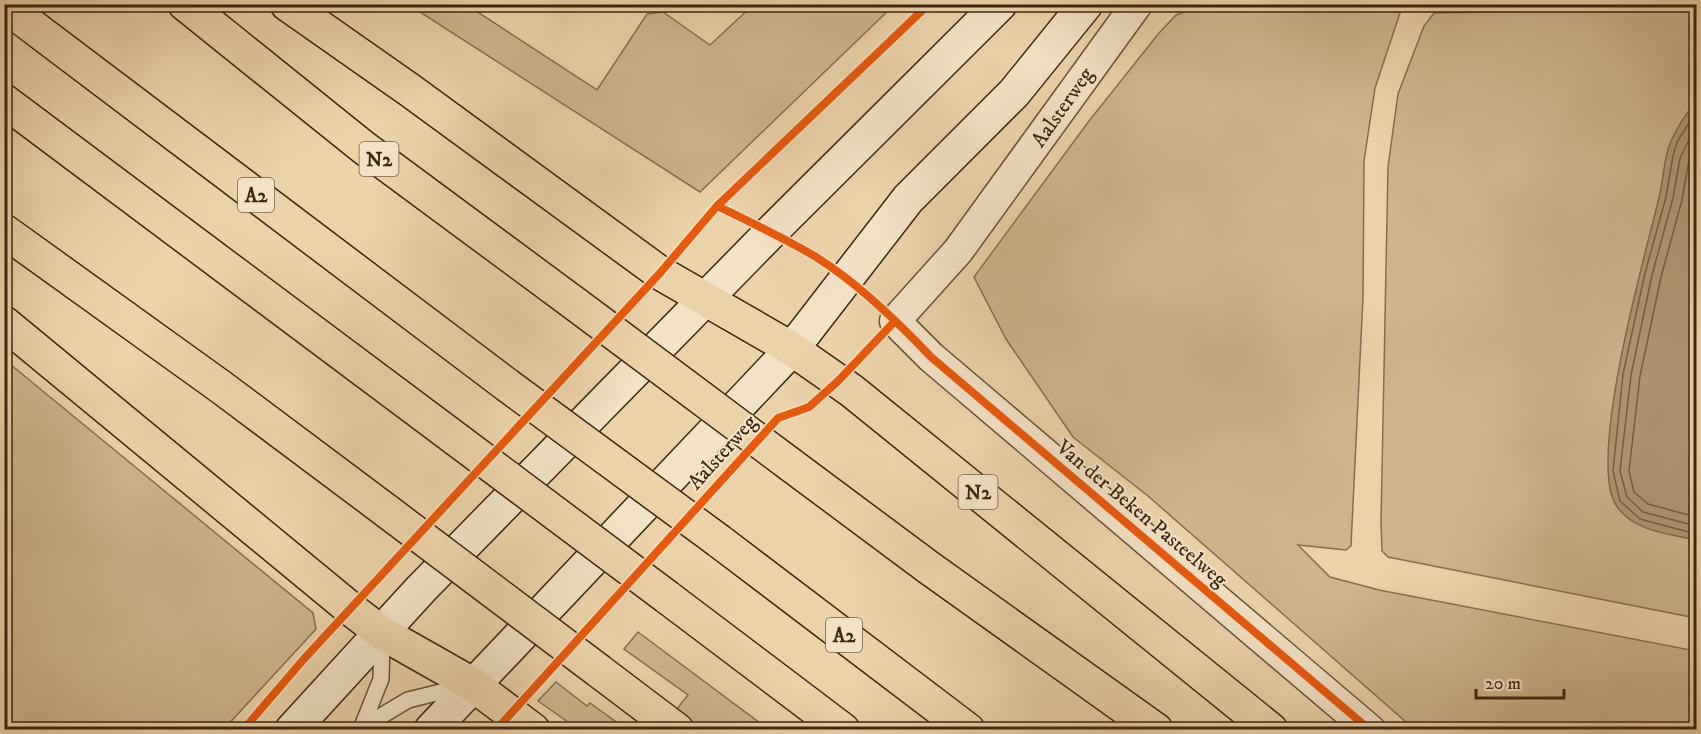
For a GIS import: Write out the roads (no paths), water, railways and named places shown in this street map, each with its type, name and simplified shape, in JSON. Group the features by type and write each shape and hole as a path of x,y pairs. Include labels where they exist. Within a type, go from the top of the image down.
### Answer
{"highway":[{"name":"N2","path":"185,4 363,147 994,616 1156,729"},
{"path":"287,4 411,91 660,273 792,349"},
{"name":"A2","path":"4,5 968,729"},
{"path":"4,101 843,729"},
{"path":"4,231 203,374 677,729"},
{"path":"4,322 382,633 472,684 533,729"},
{"name":"N2","path":"792,349 852,391 1271,729"}],"main road":[{"path":"292,729 421,589 705,299 1000,4"},
{"name":"Aalsterweg","path":"431,729 792,349 908,199 1014,93 1086,7"}],"street":[{"name":"Aalsterweg","path":"895,321 957,250 1137,4"},
{"name":"Van der Beken Pasteelweg","path":"895,321 940,365 1370,729"}],"lane":[{"path":"361,727 381,679 382,633"},
{"path":"361,727 408,699 472,684"}],"water":[{"path":"1696,103 1696,540 1652,530 1631,521 1623,514 1616,505 1609,481 1609,446 1621,356 1661,191 1666,155 1676,131"}]}
